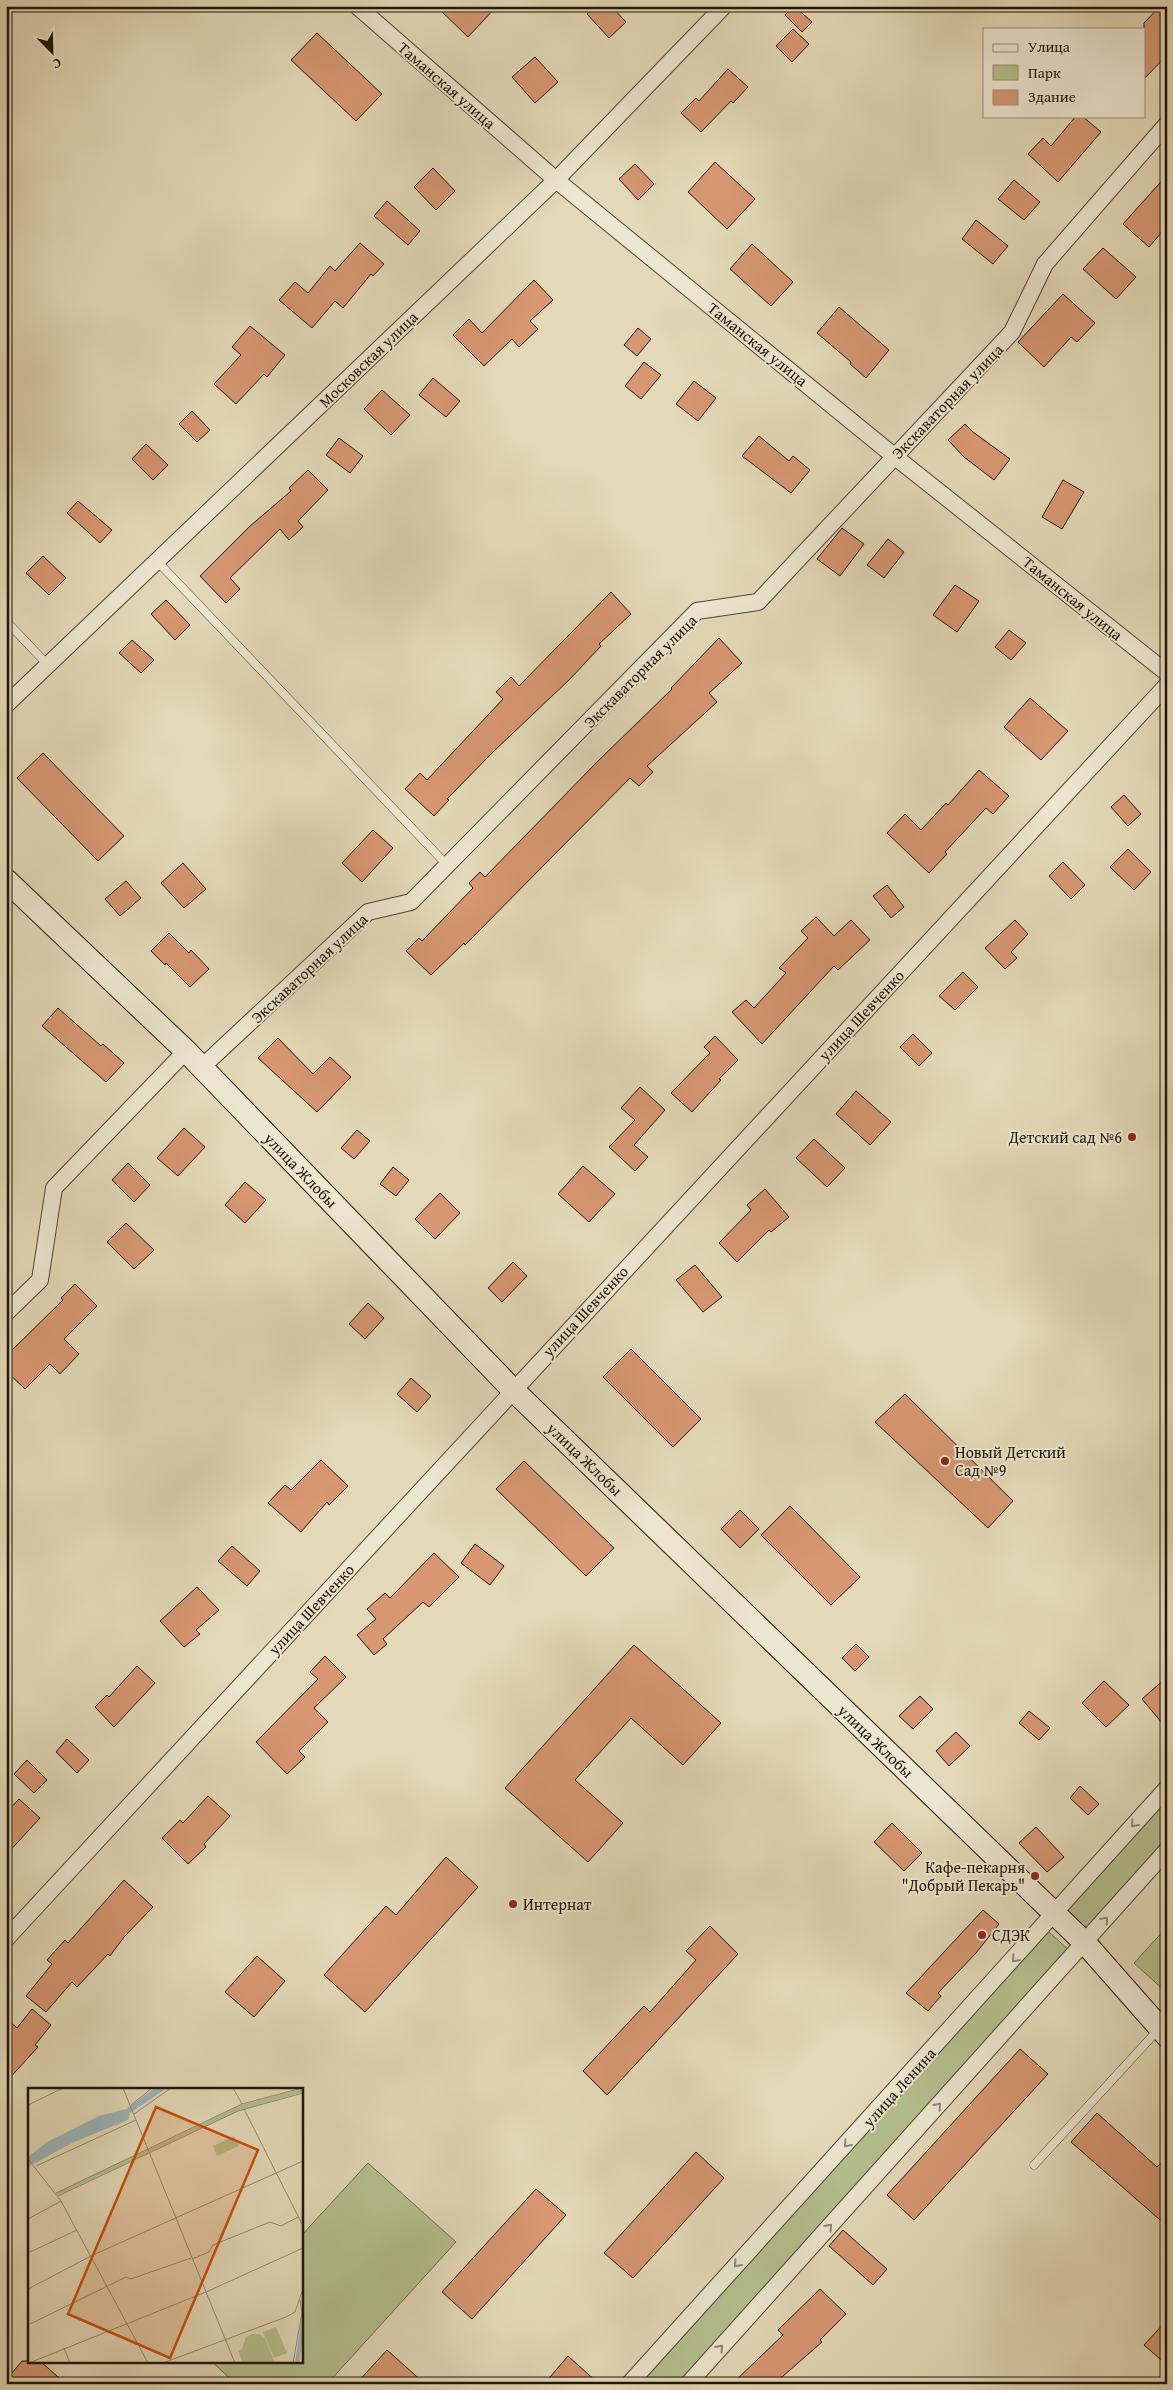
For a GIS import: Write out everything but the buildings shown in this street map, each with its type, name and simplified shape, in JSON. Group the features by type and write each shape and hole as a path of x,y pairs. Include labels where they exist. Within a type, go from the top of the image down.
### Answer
{"street":[{"name":"Таманская улица","path":"356,6 556,180 894,456 1167,672"},
{"name":"Московская улица","path":"6,705 556,180 724,6"},
{"name":"Экскаваторная улица","path":"202,1067 368,912 411,902 697,611 758,602 1012,332 1044,264 1167,124"},
{"name":"улица Шевченко","path":"6,1939 1167,685"},
{"name":"улица Жлобы","path":"6,880 202,1067 513,1390 1085,1943 1163,2032"},
{"path":"6,1313 40,1280 54,1188 186,1051"},
{"name":"улица Ленина","path":"629,2384 1167,1788"},
{"path":"688,2384 1167,1850"}],"lane":[{"path":"156,560 448,866"},
{"path":"6,621 47,664"},
{"path":"1034,2166 1163,2032"}],"green space":[{"path":"1167,1781 1167,1846 1078,1948 1044,1917"},
{"path":"1039,1923 1072,1953 683,2384 629,2384"},
{"path":"1167,1927 1167,1993 1134,1963"},
{"path":"368,2163 456,2242 327,2384 236,2384 212,2362 302,2362 302,2235"}],"place":[{"name":"Детский сад №6","path":"1132,1137"},
{"name":"Новый Детский Сад №9","path":"945,1461"},
{"name":"Кафе-пекарня \"Добрый Пекарь\"","path":"1035,1876"},
{"name":"Интернат","path":"513,1904"},
{"name":"СДЭК","path":"982,1935"}]}
